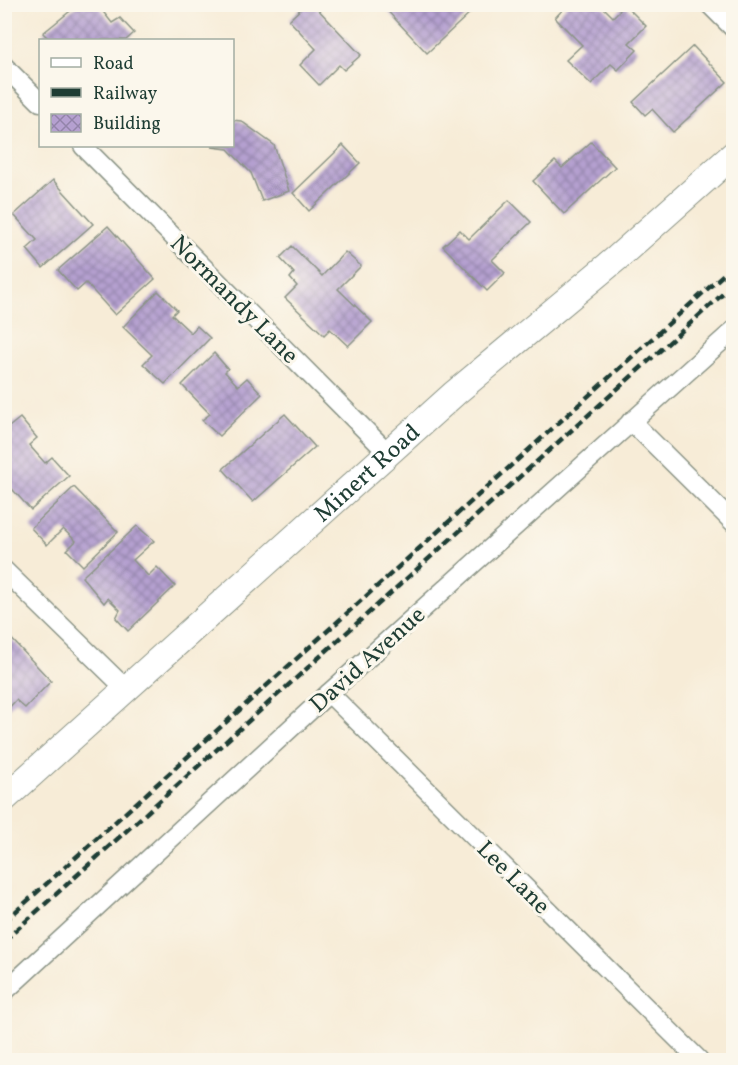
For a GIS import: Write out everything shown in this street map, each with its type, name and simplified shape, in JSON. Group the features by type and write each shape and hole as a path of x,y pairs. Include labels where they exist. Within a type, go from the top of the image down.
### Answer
{"street":[{"path":"709,4 734,29"},
{"path":"4,66 39,101"},
{"name":"Normandy Lane","path":"84,147 388,453"},
{"name":"Minert Road","path":"4,799 455,393 617,258 734,154"},
{"name":"David Avenue","path":"4,992 329,693 734,330"},
{"path":"631,421 734,523"},
{"path":"4,570 126,689"},
{"name":"Lee Lane","path":"329,693 699,1060"}],"building":[{"path":"79,4 97,4 112,23 120,18 134,33 127,39 49,39 43,33"},
{"path":"306,4 313,4 361,55 344,70 339,65 319,85 300,65 316,49 289,20"},
{"path":"381,4 435,4 438,8 442,4 468,4 473,10 427,53"},
{"path":"568,4 600,4 613,17 625,5 646,26 629,43 637,50 618,70 611,64 591,84 566,60 582,45 555,18"},
{"path":"693,46 727,82 673,132 652,109 645,115 633,102"},
{"path":"234,120 241,121 274,145 289,191 262,201 251,173 228,149 212,147 234,147"},
{"path":"591,142 615,167 564,214 533,181 555,161 562,168"},
{"path":"343,145 360,163 309,211 293,193"},
{"path":"53,180 93,224 43,268 27,249 37,240 14,215"},
{"path":"509,200 531,222 492,260 505,273 487,291 443,246 460,230 469,239"},
{"path":"108,226 155,279 115,315 86,283 77,291 58,270"},
{"path":"292,246 322,276 345,252 361,266 338,289 372,322 348,346 330,329 324,335 285,298 297,286 290,278 294,273 280,258"},
{"path":"158,291 177,310 172,315 191,333 197,326 210,338 165,384 143,364 152,355 123,327"},
{"path":"214,353 228,369 225,372 238,386 247,378 262,394 219,436 202,420 210,414 182,385"},
{"path":"285,414 315,447 253,502 223,469"},
{"path":"20,418 37,438 29,445 45,463 52,457 69,476 31,510 4,480 4,431"},
{"path":"74,487 118,532 83,566 67,550 76,541 63,529 47,545 31,528"},
{"path":"137,526 154,541 133,560 148,576 157,567 175,586 128,631 116,618 120,610 108,598 104,603 82,577"},
{"path":"5,632 51,681 25,708 16,700 5,712"}],"railway":[{"path":"4,922 734,265"},
{"path":"4,941 734,284"}]}
